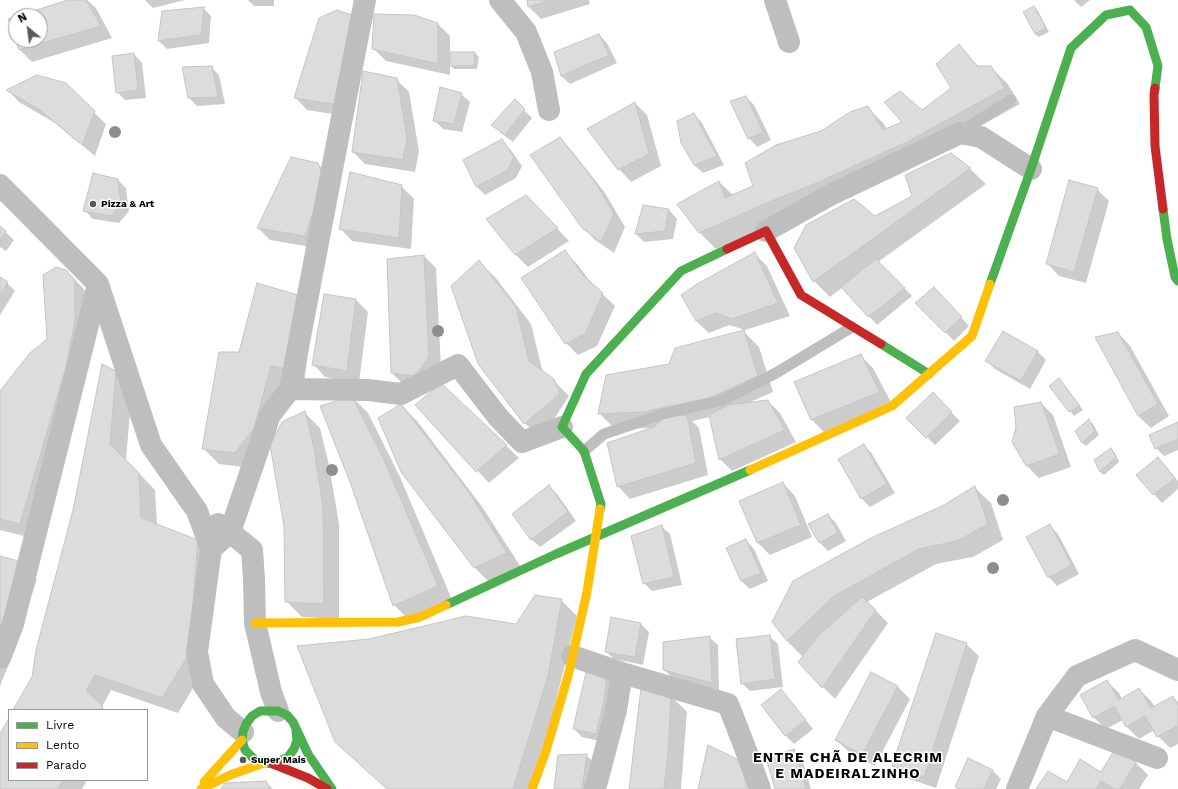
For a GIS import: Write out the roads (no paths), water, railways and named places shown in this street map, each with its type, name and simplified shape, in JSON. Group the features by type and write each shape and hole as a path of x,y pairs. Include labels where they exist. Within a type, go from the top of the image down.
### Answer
{"street":[{"path":"211,549 230,532 270,415 290,389 365,0"},
{"path":"500,0 526,32 542,72 548,110"},
{"path":"775,0 789,42"},
{"path":"255,623 398,622 420,617 556,554 731,479 892,406 972,336 1031,169 1071,48 1106,15 1130,10 1146,27 1158,66 1154,95 1156,146 1167,239 1175,277 1178,281"},
{"path":"290,389 368,390 401,394 458,365 498,417 522,442 562,427 586,374 681,271 766,231 832,194 960,132 981,137 1031,169"},
{"path":"0,185 98,284 151,445 198,511 211,549 197,652 203,684 226,718 242,736 245,750 249,755 256,760 308,778 327,789"},
{"path":"766,231 801,295 928,374"},
{"path":"0,658 13,624 98,284"},
{"path":"532,789 546,751 568,676 587,592 602,504 584,451 562,427"},
{"path":"198,511 230,532 252,550 255,623 271,692 278,711"},
{"path":"1017,789 1047,716 1077,676 1135,650 1178,670"},
{"path":"572,656 622,673 728,704 760,789"},
{"path":"594,789 616,710 622,673"},
{"path":"198,789 242,736 246,724 252,716 260,711 278,711 287,715 293,722 308,754 332,789"},
{"path":"1047,716 1157,758"},
{"path":"201,789 230,775 268,764 281,762 288,757 294,749 297,740 296,731"}],"lane":[{"path":"960,132 1011,100"},
{"path":"584,451 604,434 663,414 723,400 776,373 852,327"}],"place":[{"name":"Pizza & Art","path":"93,204"},
{"name":"Super Mais","path":"243,760"}],"district":[{"name":"ENTRE CHÃ DE ALECRIM E MADEIRALZINHO","path":"848,766"}]}
